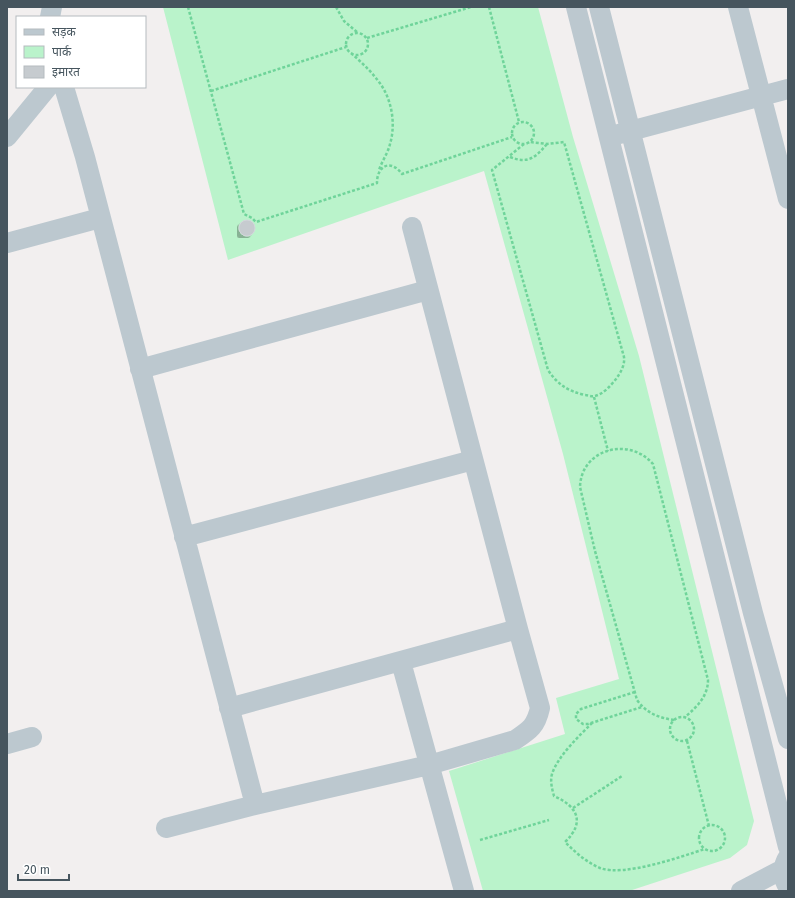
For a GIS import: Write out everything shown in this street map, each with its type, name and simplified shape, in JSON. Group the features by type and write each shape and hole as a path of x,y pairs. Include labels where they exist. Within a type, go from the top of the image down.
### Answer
{"street":[{"path":"576,7 788,847"},
{"path":"599,7 751,605 788,739"},
{"path":"738,7 788,199"},
{"path":"7,137 47,88"},
{"path":"64,88 85,157 255,805"},
{"path":"609,137 788,89"},
{"path":"7,243 100,218"},
{"path":"166,828 255,805 430,765 515,740 527,732 538,720 540,708 518,630 412,227"},
{"path":"140,369 428,290"},
{"path":"184,537 473,460"},
{"path":"229,708 518,630"},
{"path":"401,662 464,891"},
{"path":"7,744 32,737"},
{"path":"742,891 786,871"}],"path":[{"path":"188,7 244,214 256,222 377,183 378,172 390,145 393,126 392,112 384,89 380,83 346,48"},
{"path":"336,7 344,21 358,33 367,38 471,7"},
{"path":"489,7 519,122"},
{"path":"346,48 348,37 354,33 358,33"},
{"path":"351,53 358,55 364,52 368,45 367,38"},
{"path":"211,91 346,48"},
{"path":"524,144 517,142 512,137 512,129 516,123 527,122 532,127 534,134 530,142"},
{"path":"378,172 382,168 390,165 397,168 402,174 512,137"},
{"path":"530,142 547,144 564,142 624,357 625,362 622,370 613,384 600,395 594,397 573,392 554,379 548,370 492,170 510,157 524,144 530,142"},
{"path":"510,157 523,160 533,158 538,155 547,144"},
{"path":"594,397 608,451"},
{"path":"674,720 661,718 650,713 642,707 637,700 580,487 580,481 590,463 600,453 625,448 642,454 653,464 708,680 708,688 705,695 698,706 685,717"},
{"path":"635,692 578,710 576,719 583,724 592,723 642,707"},
{"path":"679,717 685,717 691,720 694,727 693,735 687,741 679,741 672,737 670,726 674,720 679,717"},
{"path":"592,723 574,741 556,766 552,775 552,788 554,796 565,801 577,816 578,824 574,833 565,842 578,854 600,868 613,871 638,868 705,848"},
{"path":"687,741 709,826"},
{"path":"572,808 622,776"},
{"path":"480,840 549,820"},
{"path":"709,826 717,826 723,832 723,844 717,850 713,851 705,848 700,842 700,834 702,830 709,826"}],"green space":[{"path":"163,7 538,7 573,137 639,356 754,821 747,845 730,858 629,891 483,891 449,771 565,734 556,698 619,679 563,454 484,171 228,260"}],"building":[{"path":"247,220 253,222 255,228 253,234 247,236 241,234 239,228 241,222"}]}
